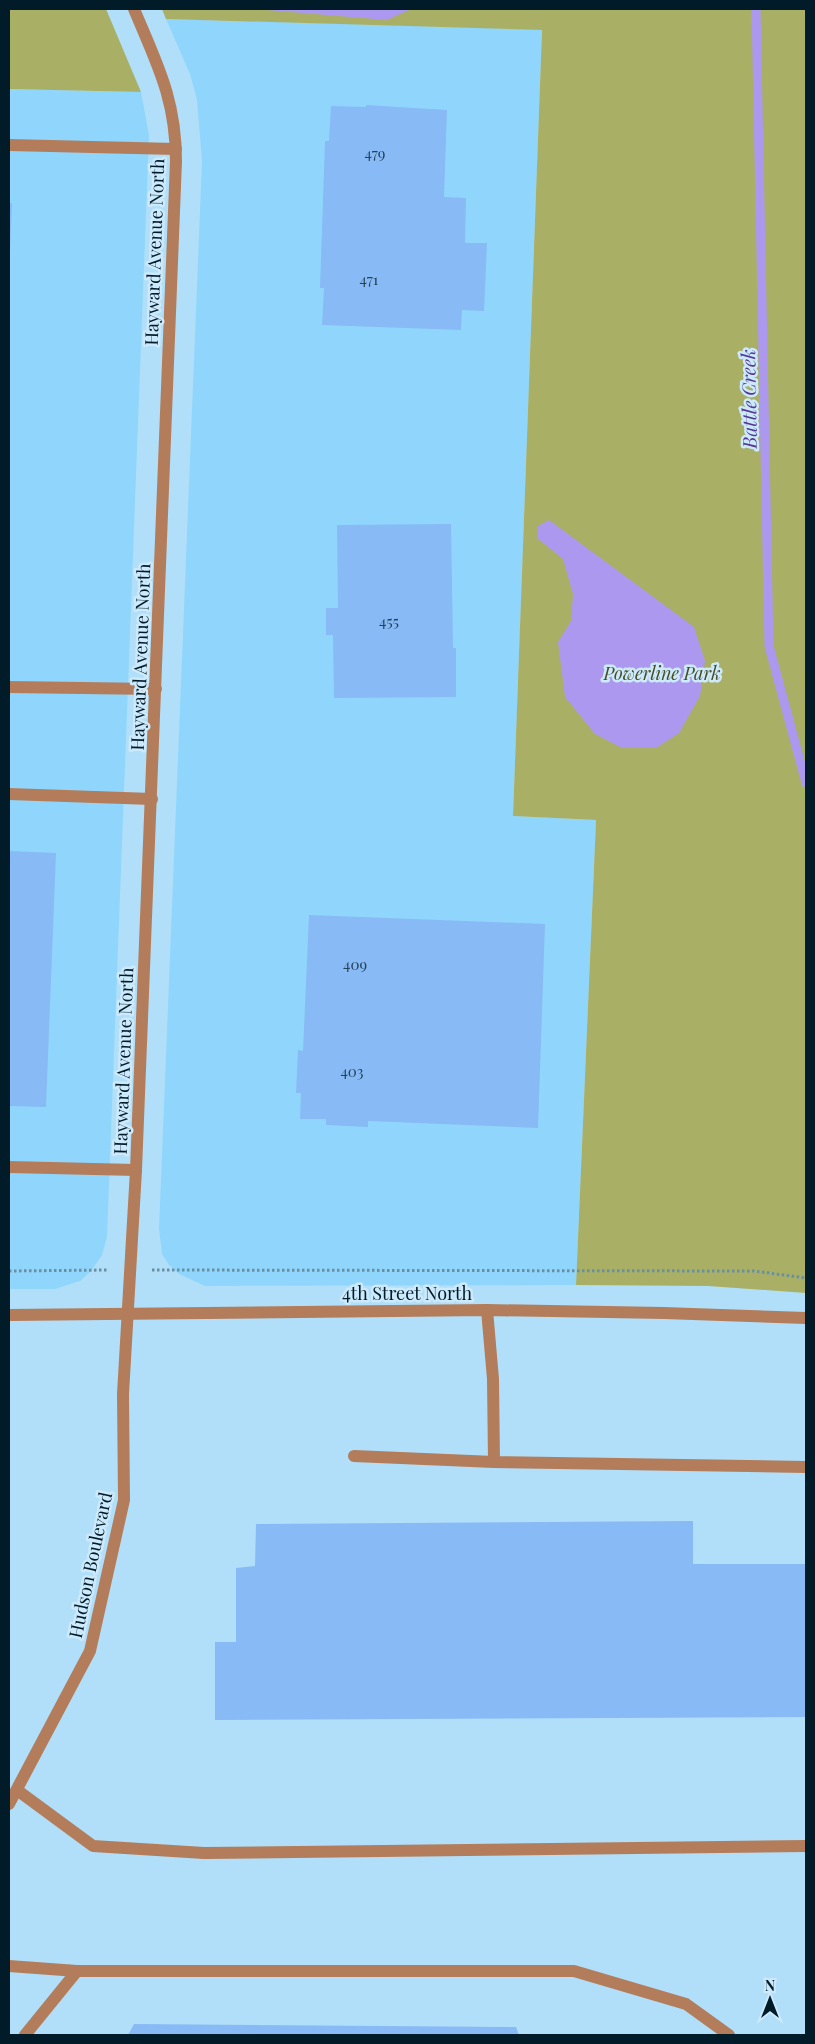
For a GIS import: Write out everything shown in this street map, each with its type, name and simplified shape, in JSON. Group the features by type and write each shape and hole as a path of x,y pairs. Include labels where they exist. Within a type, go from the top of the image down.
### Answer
{"street":[{"name":"Hayward Avenue North","path":"128,1314 152,800 176,149 173,113 168,92 134,9"},
{"path":"9,146 176,149"},
{"path":"9,688 156,689"},
{"path":"9,794 152,800"},
{"path":"9,1167 136,1170"},
{"path":"487,1310 493,1379 494,1462"},
{"name":"4th Street North","path":"9,1315 487,1310 664,1312 806,1318"},
{"name":"Hudson Boulevard","path":"9,1804 90,1651 124,1500 123,1394 128,1314"},
{"path":"354,1456 494,1462 806,1467"},
{"path":"17,1790 94,1846 204,1853 806,1846"},
{"path":"9,1966 77,1971 574,1971 686,2004 729,2035"},
{"path":"24,2035 77,1971"}],"path":[{"path":"9,1271 754,1271 806,1278"}],"shaded area":[{"path":"255,9 411,9 387,20"},
{"path":"166,19 542,29 513,816 596,820 576,1285 205,1286 179,1274 169,1265 162,1254 159,1229 202,161 197,100 190,74"},
{"path":"9,89 141,92 149,135 107,1237 102,1255 91,1271 80,1281 55,1289 9,1289"},
{"path":"549,520 694,627 705,661 700,696 679,733 656,748 622,748 595,734 565,697 558,642 571,621 573,594 563,559 537,538 538,526"}],"green space":[{"path":"9,9 106,9 141,92 9,89"},
{"name":"Powerline Park","path":"162,9 806,9 806,1293 708,1286 576,1285 596,820 513,816 542,30 166,19"}],"building":[{"path":"366,105 447,110 444,197 466,198 465,243 487,243 484,311 462,310 461,330 322,325 324,288 320,288 325,141 329,141 331,106 366,107"},
{"path":"9,203 12,203 10,251 9,251"},
{"path":"451,524 453,648 456,648 456,697 334,698 333,635 326,635 326,608 338,608 337,525"},
{"path":"9,851 56,853 46,1107 9,1106"},
{"path":"309,915 545,924 538,1128 368,1121 368,1127 326,1125 326,1119 300,1119 301,1093 296,1093 298,1050 303,1051"},
{"path":"693,1521 693,1564 806,1564 806,1717 215,1720 215,1642 236,1642 236,1568 255,1566 256,1524"},
{"path":"134,2024 516,2027 519,2035 128,2035"}],"waterway":[{"name":"Battle Creek","path":"756,9 769,646 806,783"}]}
